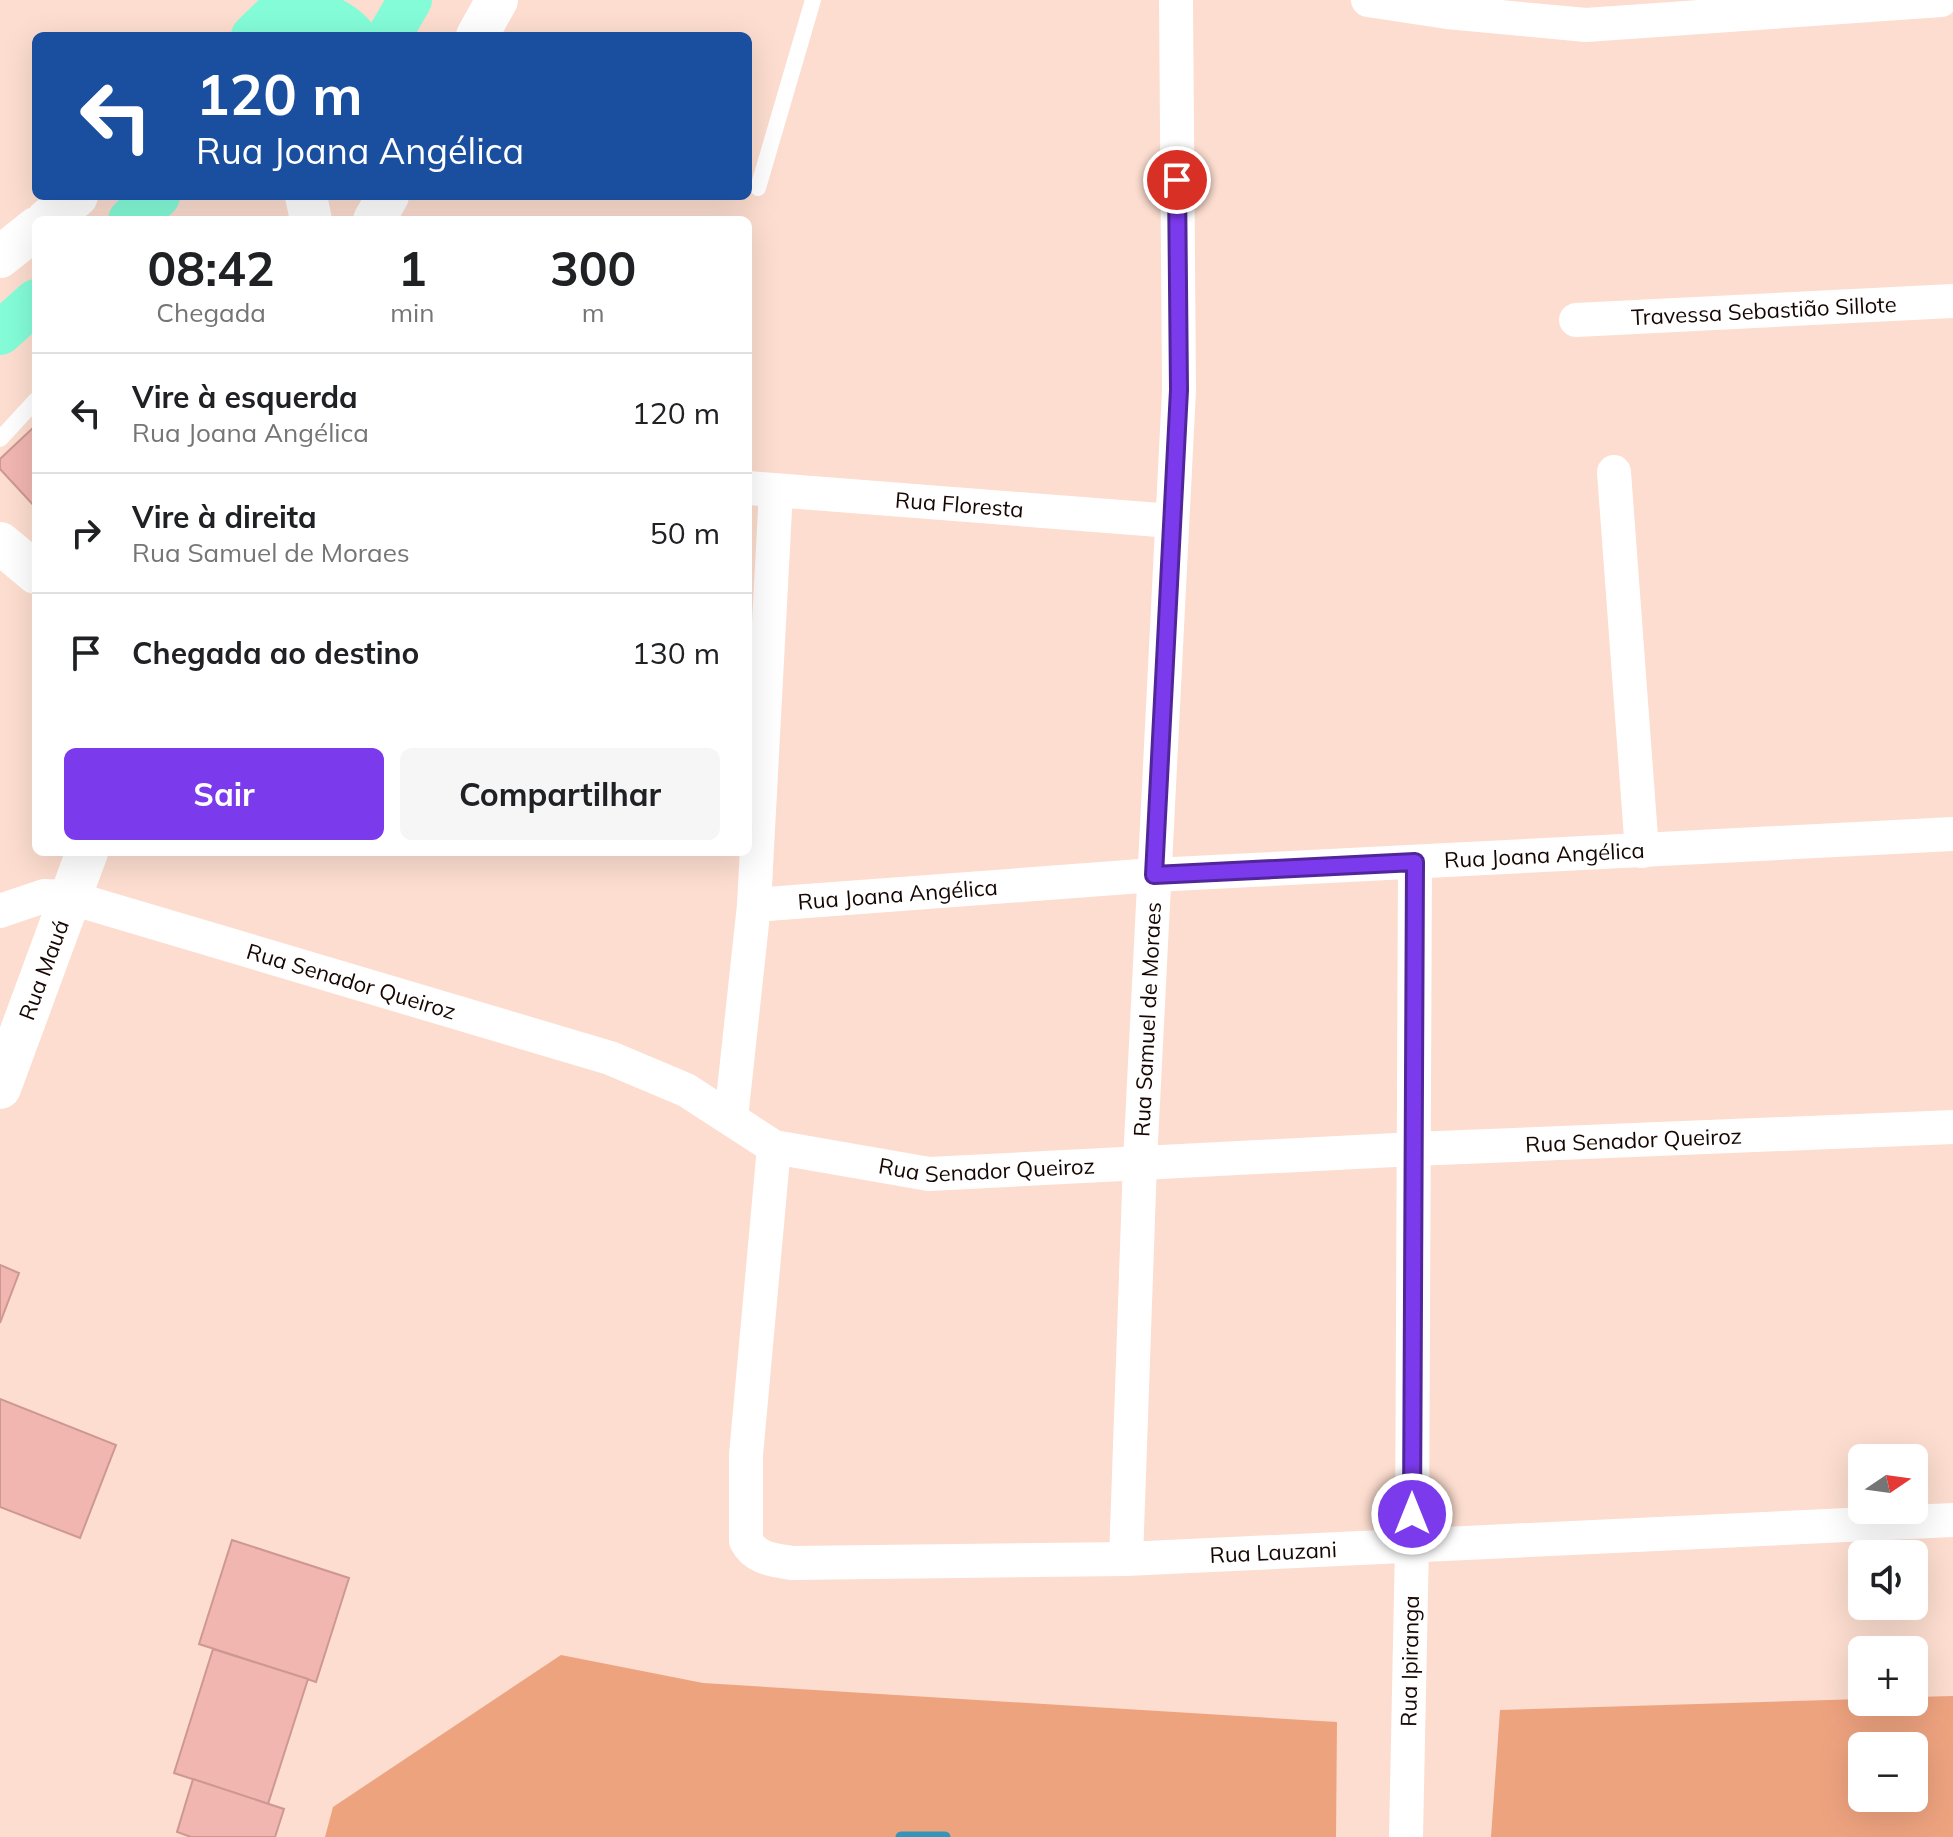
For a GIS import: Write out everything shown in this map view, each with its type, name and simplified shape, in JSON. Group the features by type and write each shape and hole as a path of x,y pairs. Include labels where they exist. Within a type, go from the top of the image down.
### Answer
{"main road":[{"path":"391,32 410,0"},
{"path":"273,16 315,12 335,19 350,32"},
{"path":"135,216 155,200"},
{"path":"0,333 32,305"}],"street":[{"path":"479,32 497,0"},
{"name":"Rua Samuel de Moraes","path":"1126,1559 1140,1162 1179,390 1176,0"},
{"path":"1368,0 1450,6 1586,25 1722,8 1941,0"},
{"path":"52,216 72,200"},
{"path":"0,257 32,231"},
{"name":"Travessa Sebastião Sillote","path":"1576,320 1953,301"},
{"path":"1614,472 1642,851"},
{"path":"731,1118 754,905 762,490"},
{"name":"Rua Floresta","path":"762,490 1172,521"},
{"path":"0,543 32,570"},
{"name":"Rua Joana Angélica","path":"754,905 1154,875 1953,834"},
{"name":"Rua Mauá","path":"0,1088 85,856"},
{"name":"Rua Ipiranga","path":"1406,1837 1412,1545 1415,862"},
{"path":"0,911 44,896 68,897"},
{"name":"Rua Senador Queiroz","path":"68,897 610,1058 686,1090 774,1147 929,1174 1414,1149 1953,1127"},
{"name":"Rua Lauzani","path":"774,1147 746,1455 746,1541 757,1555 792,1563 1126,1559 1953,1520"}],"lane":[{"path":"758,188 813,0"},
{"path":"0,439 32,404"}],"shaded area":[{"path":"561,1655 703,1683 1337,1722 1336,1837 325,1837 333,1807"},
{"path":"1953,1696 1953,1837 1491,1837 1500,1710 1848,1699 1848,1716 1928,1716 1928,1697"}],"building":[{"path":"32,429 32,504 0,469 0,459"},
{"path":"0,1265 19,1273 0,1323"},
{"path":"0,1399 116,1445 80,1538 0,1507"},
{"path":"232,1540 349,1578 316,1682 199,1644"},
{"path":"213,1649 308,1679 268,1804 174,1773"},
{"path":"193,1779 284,1809 275,1837 191,1837 177,1832"}],"waterway":[{"path":"901,1837 945,1837"}],"route":[{"path":"1177,180 1179,390 1154,875 1415,862 1412,1514"}]}
